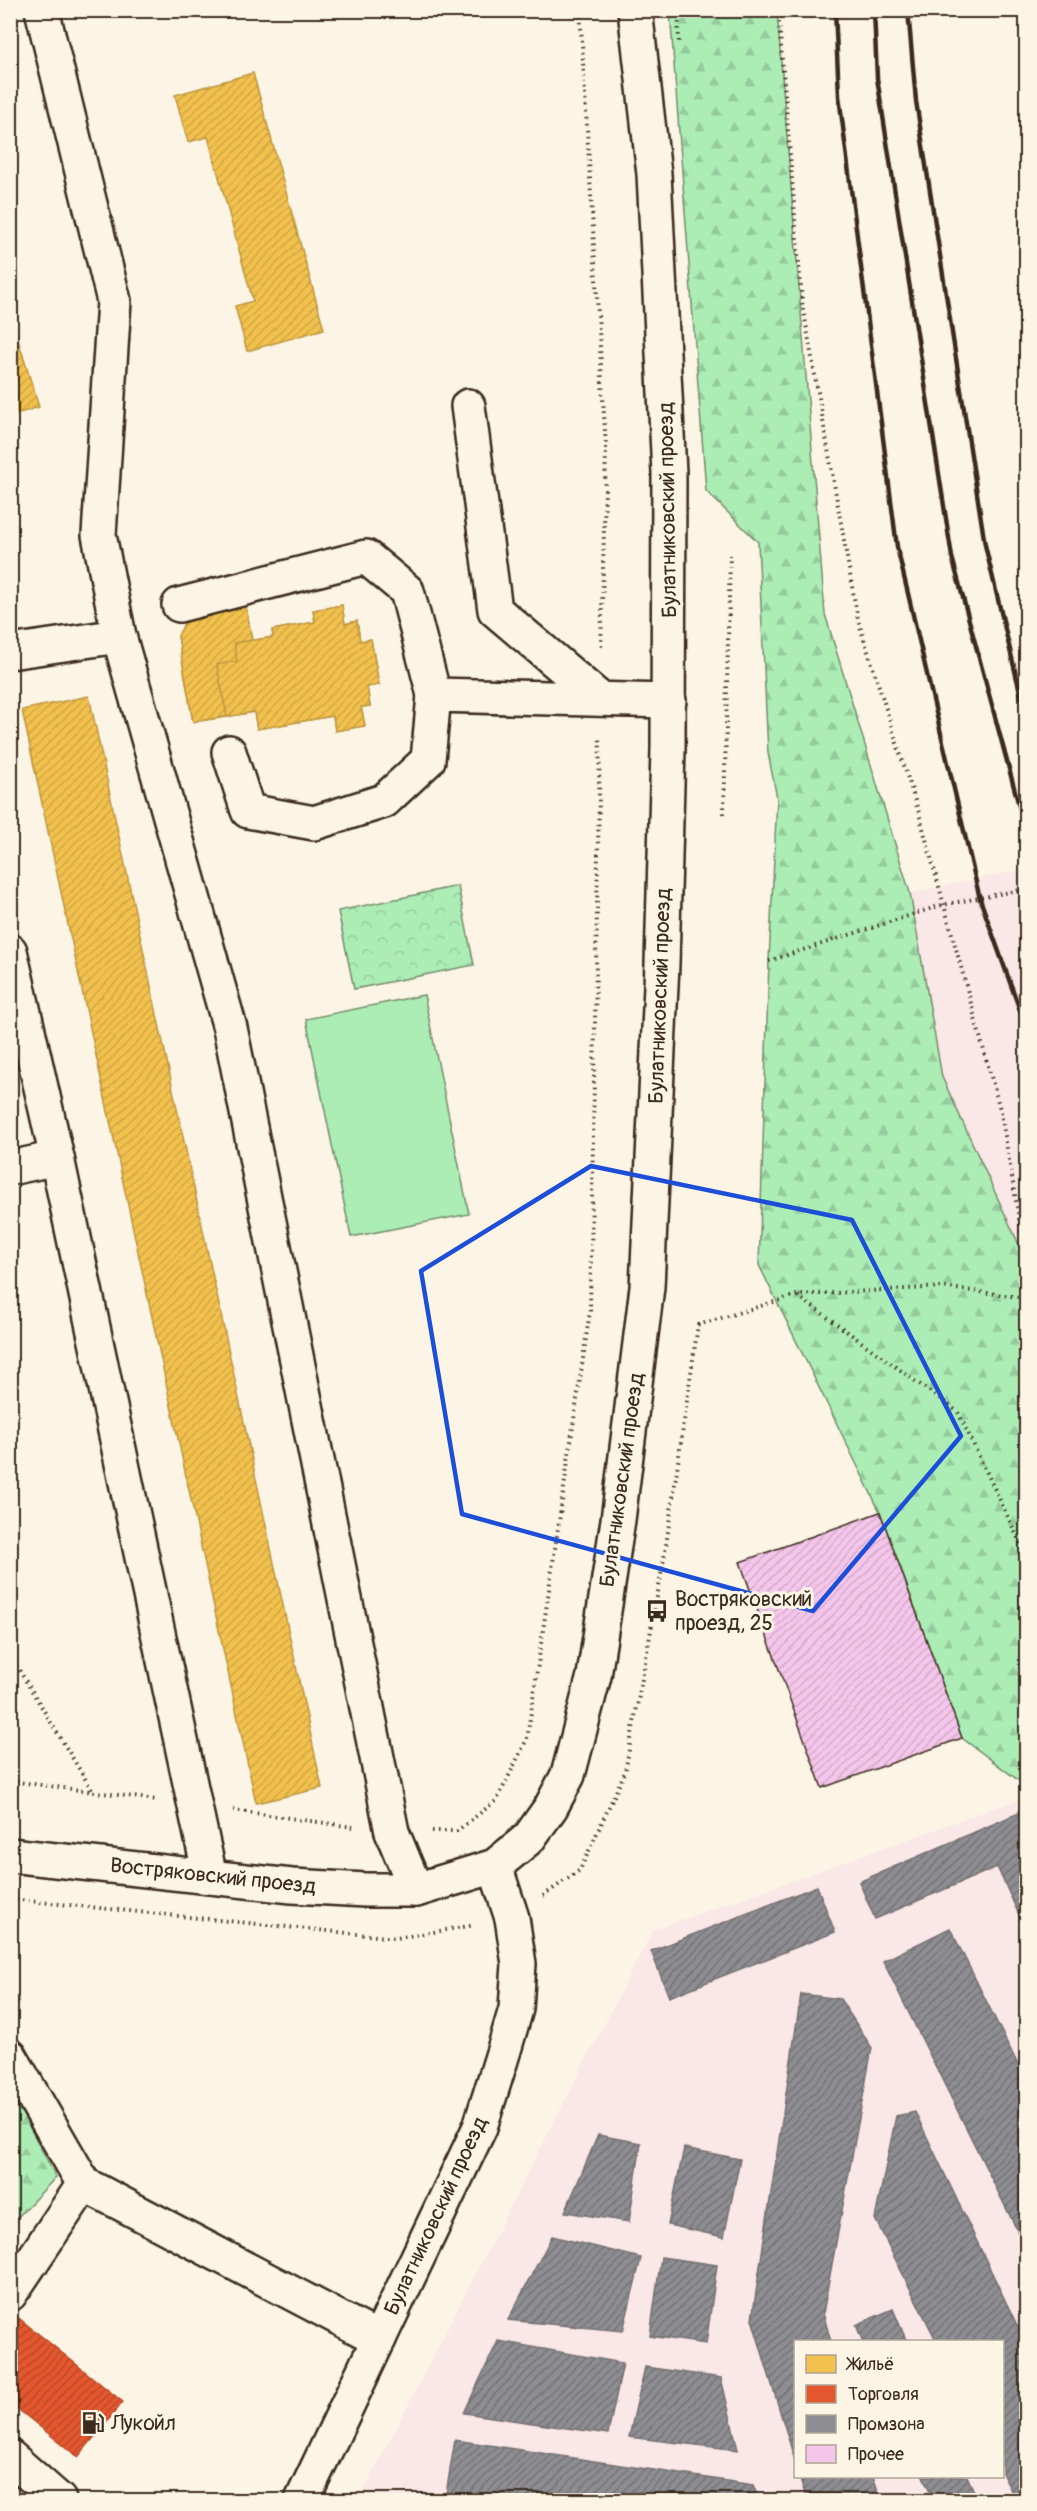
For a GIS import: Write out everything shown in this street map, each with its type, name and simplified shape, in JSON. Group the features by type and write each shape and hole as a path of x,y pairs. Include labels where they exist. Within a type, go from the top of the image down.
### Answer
{"street":[{"path":"42,10 114,301 99,535 119,636 230,1028 392,1832 416,1890"},
{"name":"Булатниковский проезд","path":"416,1890 495,1866 529,1838 551,1807 568,1775 594,1676 618,1520 646,1287 662,964 669,701 669,473 663,314 654,174 635,10"},
{"path":"468,405 495,610 600,699"},
{"path":"179,605 366,557 407,591 434,695 428,760 384,801 314,823 248,811 229,752"},
{"path":"10,652 119,636"},
{"path":"434,695 669,701"},
{"path":"10,951 57,1158 210,1876"},
{"path":"10,1168 57,1158"},
{"name":"Востряковский проезд","path":"10,1855 292,1886 416,1890"},
{"name":"Булатниковский проезд","path":"302,2500 480,2127 516,2009 519,1964 512,1918 495,1866"},
{"path":"10,2056 84,2184 379,2339"},
{"path":"10,2294 84,2184"},
{"path":"10,2457 59,2500"}],"path":[{"path":"10,1781 93,1790 392,1832 457,1831 497,1800 527,1739 590,1311 606,448 580,10"},
{"path":"678,10 679,46"},
{"path":"778,10 802,301 858,620 918,810 942,906 1000,1113 1026,1259"},
{"path":"724,814 730,555"},
{"path":"769,961 942,906 1026,889"},
{"path":"512,1918 580,1870 625,1772 664,1559 698,1325 797,1295 942,1287 1026,1298"},
{"path":"797,1295 958,1412 1026,1555"},
{"path":"10,1654 93,1790"}],"highlighted area":[{"path":"591,1166 852,1220 961,1436 813,1611 462,1514 421,1271"}],"shaded area":[{"path":"1026,869 1026,1260 942,1077 910,893"},
{"path":"1026,1797 1026,2500 359,2500 653,1930"}],"green space":[{"path":"670,11 777,11 825,614 910,893 942,1077 1026,1260 1026,1786 962,1738 880,1512 759,1265 777,798 768,753 758,542 706,491"},
{"path":"458,886 474,965 354,989 338,911"},
{"path":"424,995 469,1214 351,1237 306,1019"},
{"path":"10,2090 56,2177 11,2224 10,2224"}],"building: Жильё":[{"path":"253,73 324,329 247,351 235,306 253,301 208,137 188,142 175,95"},
{"path":"10,314 39,407 10,416"},
{"path":"244,595 252,641 234,643 237,661 217,665 227,717 193,722 178,636 185,622 196,610"},
{"path":"244,595 252,641 273,637 272,630 315,622 313,610 342,605 345,624 357,621 360,641 371,639 379,685 367,687 370,706 361,707 365,726 335,731 333,716 257,729 254,712 193,722 178,636 185,622 196,610"},
{"path":"342,605 345,624 357,621 360,641 371,639 379,685 367,687 370,706 361,707 365,726 335,731 333,716 257,729 254,712 227,717 217,665 237,661 234,643 273,637 272,630 315,622 313,610"},
{"path":"89,696 322,1788 256,1803 22,710"}],"building: Торговля":[{"path":"10,2311 123,2402 78,2457 10,2403"}],"building: Промзона":[{"path":"1026,1810 1026,1930 997,1867 875,1919 859,1882"},
{"path":"817,1886 835,1932 669,1997 651,1951"},
{"path":"950,1928 1026,2081 1026,2248 883,1961"},
{"path":"801,1994 840,1999 872,2048 823,2313 830,2340 794,2340 794,2457 752,2319"},
{"path":"915,2112 1026,2344 1026,2500 1016,2500 1004,2477 1004,2340 936,2340 875,2219 896,2116"},
{"path":"598,2135 641,2143 629,2222 565,2212"},
{"path":"684,2148 740,2159 724,2237 668,2225"},
{"path":"552,2236 641,2258 623,2331 508,2320"},
{"path":"661,2257 717,2265 706,2344 650,2336"},
{"path":"893,2309 906,2340 862,2340 856,2325"},
{"path":"498,2341 623,2363 608,2434 464,2413"},
{"path":"645,2367 721,2378 738,2450 629,2437"},
{"path":"455,2440 753,2485 759,2500 445,2500"},
{"path":"800,2478 874,2478 881,2500 807,2500"},
{"path":"924,2478 968,2478 978,2500 934,2500"}],"building: Прочее":[{"path":"880,1512 962,1738 822,1788 740,1562"}],"railway":[{"path":"835,10 839,96 897,547 980,899 1026,1027"},
{"path":"874,10 877,78 952,557 1026,832"},
{"path":"908,10 916,101 985,545 1026,717"}],"place":[{"name":"Востряковский проезд, 25","path":"657,1611"},
{"name":"Лукойл","path":"93,2423"}]}
